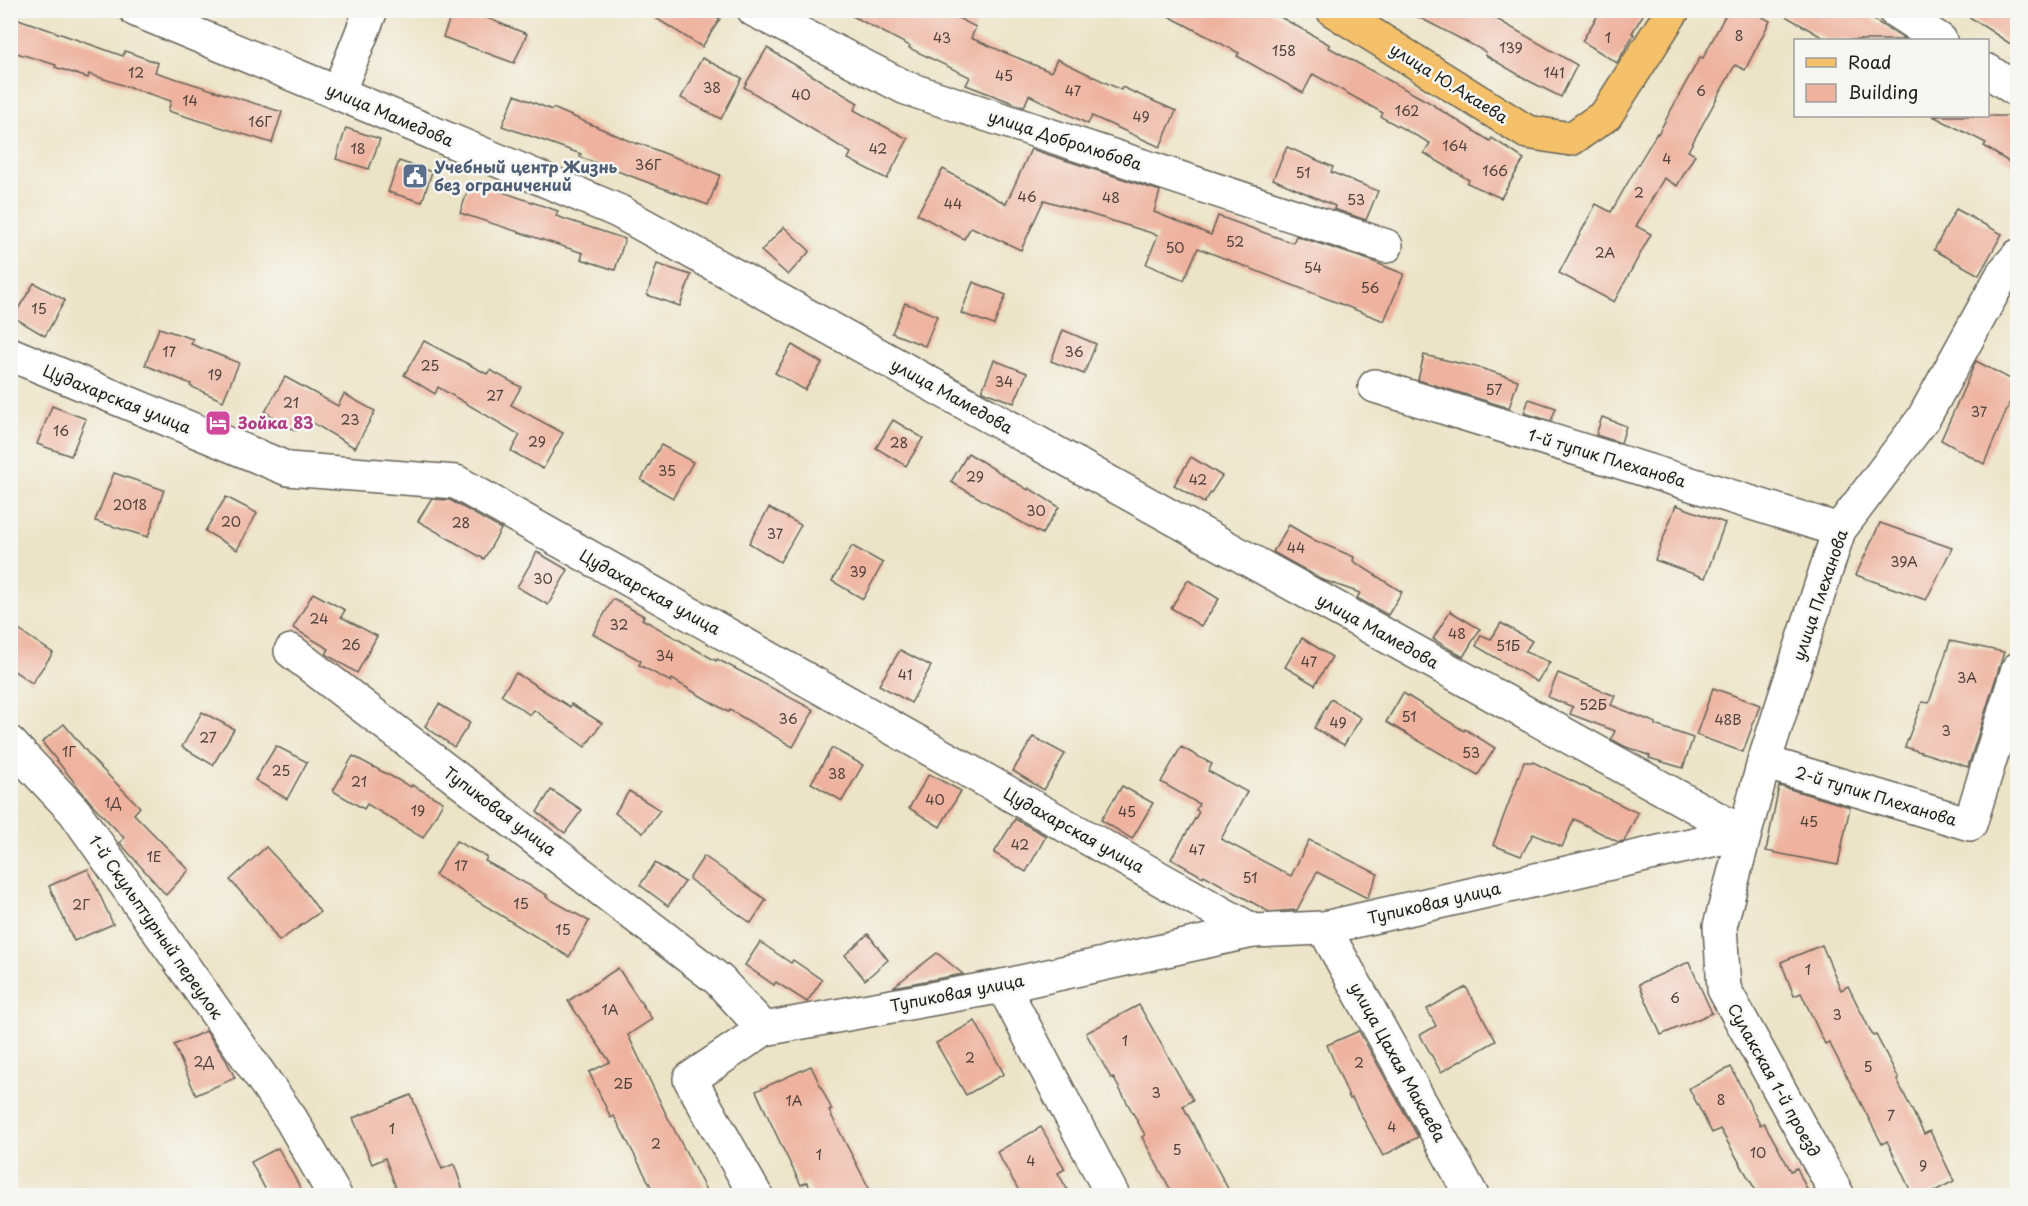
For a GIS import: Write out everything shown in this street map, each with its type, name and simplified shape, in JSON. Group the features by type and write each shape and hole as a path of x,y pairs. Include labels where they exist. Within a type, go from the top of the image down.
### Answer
{"main road":[{"name":"улица Ю.Акаева","path":"1338,12 1527,132 1571,139 1606,115 1673,10"}],"street":[{"name":"улица Мамедова","path":"136,10 618,211 1743,833"},
{"path":"338,93 371,10"},
{"name":"улица Добролюбова","path":"754,10 906,88 1386,246"},
{"path":"1894,10 1938,39"},
{"path":"1989,72 2018,91"},
{"name":"улица Плеханова","path":"1743,833 1839,530 1923,419 2004,272 2018,256"},
{"name":"Цудахарская улица","path":"10,354 288,469 456,482 1253,931"},
{"name":"1-й тупик Плеханова","path":"1375,386 1839,530"},
{"name":"Тупиковая улица","path":"291,651 719,980 764,1029 1003,986 1253,931 1324,928 1743,833"},
{"name":"2-й тупик Плеханова","path":"1764,762 1970,825 2018,669"},
{"name":"1-й Скульптурный переулок","path":"10,743 74,811 291,1119 335,1196"},
{"name":"Сулакская 1-й проезд","path":"1743,833 1720,926 1724,989 1838,1196"},
{"path":"1177,947 1192,896"},
{"name":"улица Цахая Макаева","path":"1324,928 1472,1196"},
{"path":"1003,986 1113,1196"},
{"path":"756,1196 690,1079 764,1029"}],"building":[{"path":"453,10 467,10 527,34 514,63 443,37"},
{"path":"643,10 705,10 720,19 702,47"},
{"path":"841,10 942,10 976,27 971,38 1051,72 1057,59 1121,90 1122,87 1176,111 1160,147 1092,116 1088,124 1029,95 1024,107 966,85 970,77 909,48 910,46"},
{"path":"1157,10 1268,10 1330,45 1328,47 1434,105 1490,141 1492,138 1524,159 1501,198 1467,183 1469,180 1424,153 1430,143 1381,117 1383,113 1313,74 1303,93 1237,56 1239,53"},
{"path":"1405,10 1481,10 1577,65 1561,97 1485,55 1486,52"},
{"path":"1601,10 1646,10 1617,63 1582,41"},
{"path":"1728,10 1750,10 1770,21 1745,70 1735,65 1688,151 1695,155 1677,186 1664,178 1636,226 1651,234 1614,302 1559,273 1596,204 1611,212 1658,134 1700,57 1703,58"},
{"path":"1775,10 1858,10 1904,39 1825,39"},
{"path":"1959,10 2018,10 2018,49"},
{"path":"10,16 123,56 125,51 158,63 155,72 282,112 272,143 168,111 171,101 89,74 88,78 55,67 56,65 10,51"},
{"path":"767,48 858,103 854,110 908,139 887,179 848,159 851,153 744,87"},
{"path":"702,58 742,78 721,119 681,98"},
{"path":"515,95 720,175 708,205 580,157 581,154 502,126"},
{"path":"2018,116 2018,168 1984,146 1986,143 1935,117"},
{"path":"346,128 380,139 369,169 336,159"},
{"path":"1287,147 1333,167 1331,172 1378,191 1366,220 1334,209 1335,206 1273,179"},
{"path":"1031,149 1160,191 1154,212 1211,235 1218,216 1293,243 1296,236 1404,274 1384,321 1198,248 1184,280 1146,264 1158,235 1044,200 1021,250 971,227 964,239 917,214 943,169 1006,204"},
{"path":"399,161 432,172 422,202 388,192"},
{"path":"470,184 479,184 558,211 556,216 625,239 615,270 581,259 583,253 460,213"},
{"path":"1956,209 2002,234 1979,275 1934,250"},
{"path":"784,227 810,251 788,275 761,251"},
{"path":"657,264 691,275 680,306 647,295"},
{"path":"973,282 1006,295 994,325 961,313"},
{"path":"34,283 65,300 45,336 13,317"},
{"path":"905,303 937,316 925,346 892,333"},
{"path":"159,328 193,339 191,344 239,363 223,401 190,386 191,384 145,365"},
{"path":"1063,330 1096,344 1084,374 1051,361"},
{"path":"424,341 487,374 490,370 521,387 511,405 563,433 543,469 511,451 520,435 438,387 435,394 404,375"},
{"path":"792,345 822,363 805,390 775,373"},
{"path":"1424,355 1480,368 1518,380 1509,408 1418,380"},
{"path":"994,360 1027,373 1014,403 982,391"},
{"path":"1976,361 2018,383 1984,464 1941,440"},
{"path":"285,377 338,406 344,394 375,411 355,448 303,417 296,431 265,412"},
{"path":"1529,399 1556,408 1551,421 1524,413"},
{"path":"52,406 86,419 71,456 37,444"},
{"path":"1602,417 1626,426 1621,443 1596,435"},
{"path":"893,420 923,438 906,466 876,448"},
{"path":"661,445 693,462 673,498 641,480"},
{"path":"968,453 1059,507 1042,534 951,482"},
{"path":"1191,457 1222,476 1204,503 1174,485"},
{"path":"114,473 164,490 148,537 95,521"},
{"path":"226,497 257,513 237,550 205,531"},
{"path":"431,499 450,500 501,529 484,559 418,521"},
{"path":"1676,505 1725,523 1705,578 1655,560"},
{"path":"769,508 801,525 780,562 749,543"},
{"path":"1880,523 1952,548 1926,600 1856,575"},
{"path":"1289,525 1316,541 1354,557 1353,561 1402,592 1388,615 1357,598 1360,593 1323,580 1273,552"},
{"path":"852,546 883,563 863,599 832,581"},
{"path":"537,552 568,570 548,605 517,587"},
{"path":"1188,580 1219,599 1201,626 1171,608"},
{"path":"313,593 345,610 341,617 377,636 357,673 326,654 329,649 293,628"},
{"path":"613,599 644,616 642,619 716,661 717,659 814,710 793,747 672,679 671,682 639,665 641,661 593,634"},
{"path":"1450,611 1480,629 1463,657 1433,639"},
{"path":"1501,623 1532,641 1525,652 1550,662 1537,682 1476,646 1481,635 1491,639"},
{"path":"10,624 53,653 32,683 10,668"},
{"path":"1302,638 1332,657 1315,685 1285,667"},
{"path":"1950,641 2004,652 1968,767 1905,747 1922,702 1929,703"},
{"path":"900,650 931,666 911,703 879,685"},
{"path":"516,673 570,707 571,704 602,723 585,747 534,710 530,715 501,695"},
{"path":"1558,673 1615,696 1611,705 1656,723 1655,725 1693,738 1683,768 1649,758 1650,756 1611,739 1615,731 1570,714 1573,707 1548,697"},
{"path":"1713,688 1760,705 1743,752 1696,735"},
{"path":"1403,693 1495,748 1478,775 1386,722"},
{"path":"1331,699 1361,718 1344,745 1314,728"},
{"path":"439,704 470,723 454,747 425,726"},
{"path":"202,712 234,729 213,765 182,747"},
{"path":"64,724 96,763 140,807 134,814 189,870 166,895 120,843 124,838 91,803 42,742"},
{"path":"1033,737 1065,754 1044,790 1013,771"},
{"path":"276,746 307,762 287,799 255,780"},
{"path":"1181,747 1212,764 1208,771 1247,792 1221,839 1291,876 1309,840 1378,874 1367,898 1317,872 1297,910 1269,912 1171,859 1199,812 1196,810 1199,804 1161,782"},
{"path":"832,748 863,765 842,801 811,783"},
{"path":"353,756 443,802 423,838 367,804 364,809 333,791"},
{"path":"1524,762 1533,762 1638,813 1624,841 1618,842 1574,819 1562,847 1533,834 1521,856 1493,845"},
{"path":"929,774 961,791 940,827 909,808"},
{"path":"1122,786 1153,803 1132,839 1101,820"},
{"path":"1779,786 1850,807 1838,865 1766,851"},
{"path":"551,790 582,810 565,833 537,812"},
{"path":"629,791 660,810 643,833 615,813"},
{"path":"1015,819 1046,836 1026,872 994,853"},
{"path":"456,841 487,857 485,861 589,921 569,957 435,875"},
{"path":"266,847 297,880 320,912 279,941 257,910 230,880"},
{"path":"704,856 766,900 751,923 689,879"},
{"path":"655,863 685,882 668,906 640,885"},
{"path":"88,869 113,924 74,941 49,886"},
{"path":"868,934 888,960 865,980 845,955"},
{"path":"760,942 791,963 793,960 822,980 807,1002 776,982 774,985 745,965"},
{"path":"1822,945 1841,990 1848,986 1873,1036 1876,1035 1899,1079 1897,1080 1924,1134 1930,1131 1954,1181 1925,1196 1913,1196 1887,1141 1882,1144 1829,1042 1825,1044 1801,993 1794,996 1781,962"},
{"path":"937,953 963,974 893,987"},
{"path":"1689,962 1712,1013 1661,1035 1639,984"},
{"path":"618,968 652,1019 628,1035 709,1196 656,1196 614,1116 611,1118 589,1072 610,1062 568,1001"},
{"path":"1466,987 1496,1041 1441,1072 1420,1035 1436,1026 1427,1009"},
{"path":"1139,1005 1193,1100 1183,1106 1232,1196 1174,1196 1142,1137 1145,1135 1086,1033"},
{"path":"975,1021 1004,1074 966,1095 936,1043"},
{"path":"206,1031 235,1078 196,1095 174,1045"},
{"path":"1359,1031 1418,1137 1383,1156 1352,1098 1350,1099 1327,1045"},
{"path":"811,1066 832,1110 829,1111 873,1196 814,1196 807,1182 801,1185 784,1151 756,1091"},
{"path":"1731,1067 1760,1125 1764,1123 1791,1171 1797,1168 1810,1196 1759,1196 1720,1129 1712,1133 1689,1088"},
{"path":"411,1095 442,1169 454,1164 465,1196 399,1196 385,1158 372,1164 353,1118"},
{"path":"1041,1127 1065,1169 1058,1173 1071,1196 1022,1196 997,1152"},
{"path":"278,1148 301,1189 290,1196 269,1196 251,1162"}],"place":[{"name":"Учебный центр Жизнь без ограничений","path":"415,176"},
{"name":"Зойка 83","path":"218,423"}]}
